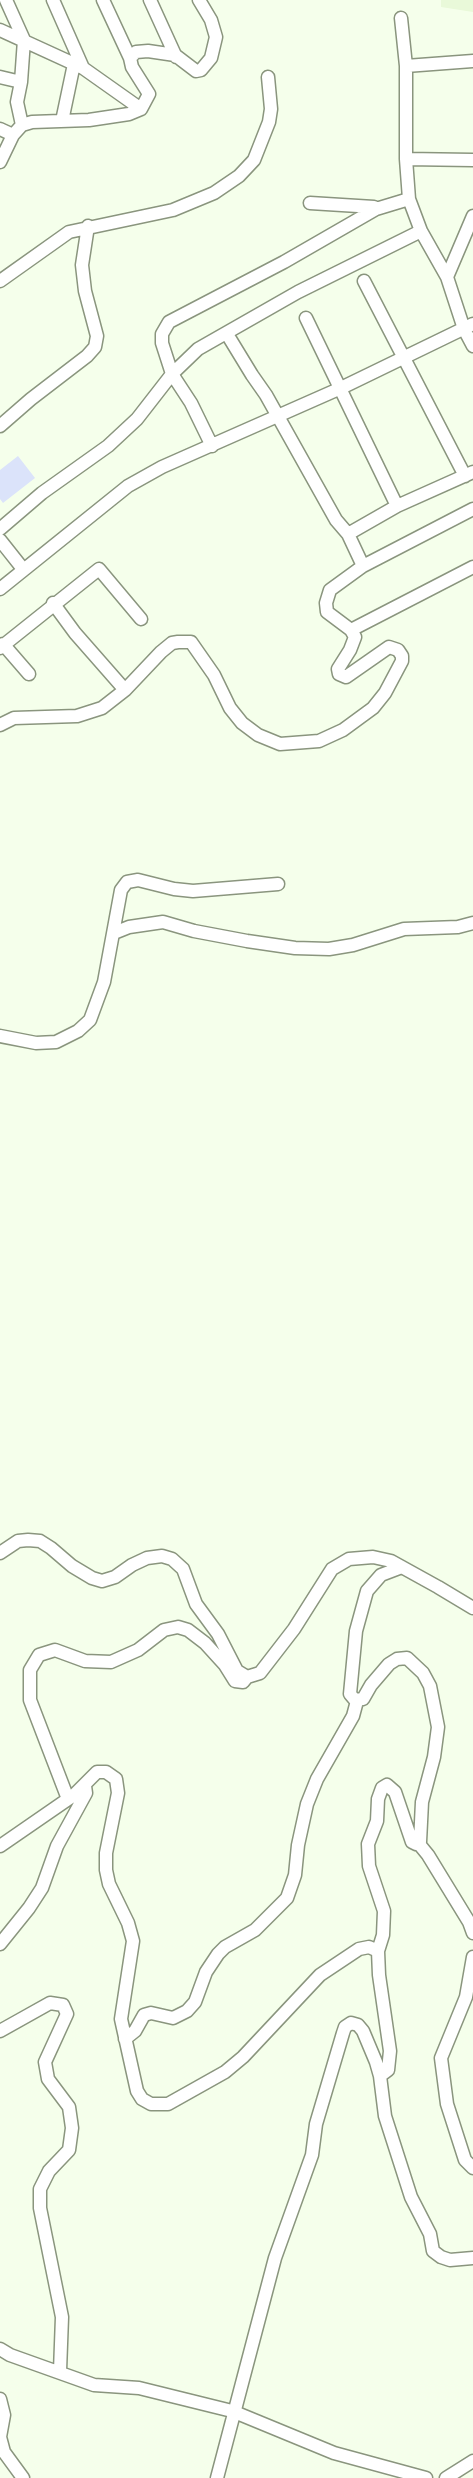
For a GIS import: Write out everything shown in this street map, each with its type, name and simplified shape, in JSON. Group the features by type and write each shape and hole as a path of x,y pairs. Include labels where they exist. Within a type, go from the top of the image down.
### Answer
{"street":[{"path":"6,0 24,40 21,82 16,102 22,125"},
{"path":"53,0 79,66 62,121"},
{"path":"0,162 13,135 22,125 32,122 119,115 141,109 149,94 132,67 103,0"},
{"path":"150,0 176,57"},
{"path":"130,58 136,52 148,51 176,57 198,71 211,58 216,37 211,20 199,0"},
{"path":"401,18 406,66 406,159 409,199 421,231 447,277 468,327 473,346"},
{"path":"0,30 79,66 141,109"},
{"path":"406,66 473,61"},
{"path":"0,76 21,82"},
{"path":"0,281 69,232 88,226 108,225 173,210 214,193 239,176 254,160 269,122 271,109 268,77"},
{"path":"0,129 13,135"},
{"path":"406,159 473,160"},
{"path":"212,447 191,403 172,374 162,343 162,334 169,322 284,262 375,212 376,209 409,199"},
{"path":"310,203 374,207 376,209"},
{"path":"447,277 473,216"},
{"path":"0,426 31,399 87,357 95,347 97,336 84,291 82,265 88,226"},
{"path":"0,529 42,492 108,446 137,419 172,374 198,350 298,292 421,231"},
{"path":"348,534 397,506 469,474 364,281"},
{"path":"306,318 397,506"},
{"path":"0,589 128,486 162,467 212,447 341,388 468,327"},
{"path":"227,334 278,416 309,476 336,520 348,534 363,566"},
{"path":"0,725 14,718 77,716 102,708 125,690 172,643 191,642 214,675 230,708 242,723 258,735 280,744 319,741 343,730 373,708 385,693 402,661 398,650 389,647 346,677 341,677 338,669 355,641 351,630 327,612 326,603 330,590 339,581 363,566 473,509"},
{"path":"0,540 23,569"},
{"path":"351,630 473,567"},
{"path":"29,674 1,646 53,603 100,569 141,619"},
{"path":"53,603 75,633 125,690"},
{"path":"0,1035 36,1043 56,1042 78,1031 90,1020 104,982 121,890 127,882 138,880 193,891 278,884"},
{"path":"114,933 129,927 163,922 194,931 247,941 295,948 329,949 353,945 404,929 458,927 473,923"},
{"path":"0,1553 18,1541 40,1542 72,1566 102,1581 115,1577 132,1564 147,1558 162,1556 172,1559 183,1569 196,1604 218,1634 237,1671 247,1677"},
{"path":"68,1799 30,1700 30,1670 39,1655 55,1650 85,1661 111,1662 138,1650 164,1630 178,1627 189,1630 205,1643 225,1665 235,1681 243,1682 247,1677 260,1673 285,1641 332,1569 354,1558 373,1557 391,1561 473,1608"},
{"path":"357,1701 350,1694 352,1668 356,1631 367,1591 381,1575 402,1567"},
{"path":"357,1701 363,1699 384,1669 400,1658 410,1660 418,1667 430,1686 437,1737 422,1802 422,1840 419,1844"},
{"path":"125,2038 135,2031 144,2015 150,2013 173,2018 187,2012 195,2002 206,1972 218,1954 225,1947 255,1930 287,1898 294,1883 298,1845 307,1804 317,1779 353,1716 357,1701"},
{"path":"0,1846 68,1799 85,1786 95,1774 110,1773 117,1783 116,1805 105,1861 109,1884 128,1923 133,1941 122,2011 125,2038 139,2095 151,2104 168,2104 225,2072 243,2057 320,1975 359,1949 369,1947 378,1951"},
{"path":"0,1944 42,1888 57,1846 86,1793 85,1786"},
{"path":"380,2076 388,2070 390,2051 379,1975 378,1951 383,1935 384,1911 369,1866 368,1844 377,1821 378,1799 384,1786 393,1788 411,1840 414,1844 419,1844 428,1855 473,1933"},
{"path":"473,1957 466,1997 441,2058 447,2104 465,2160 473,2168"},
{"path":"0,2031 50,2003 63,2005 66,2010 66,2018 45,2062 48,2079 69,2107 72,2128 69,2150 49,2171 40,2189 40,2208 62,2317 60,2371"},
{"path":"217,2478 275,2258 312,2155 316,2124 345,2027 351,2023 358,2025 363,2031 380,2076 385,2115 411,2197 430,2234 433,2251 450,2260 473,2258"},
{"path":"0,2349 10,2355 94,2385 139,2388 235,2412 333,2453 426,2478"},
{"path":"0,2399 4,2415 0,2437 4,2452 24,2478"},
{"path":"446,2478 473,2461"}],"shaded area":[{"path":"441,0 473,0 473,12 441,7"},
{"path":"18,456 35,478 3,503 0,499 0,470"}]}
